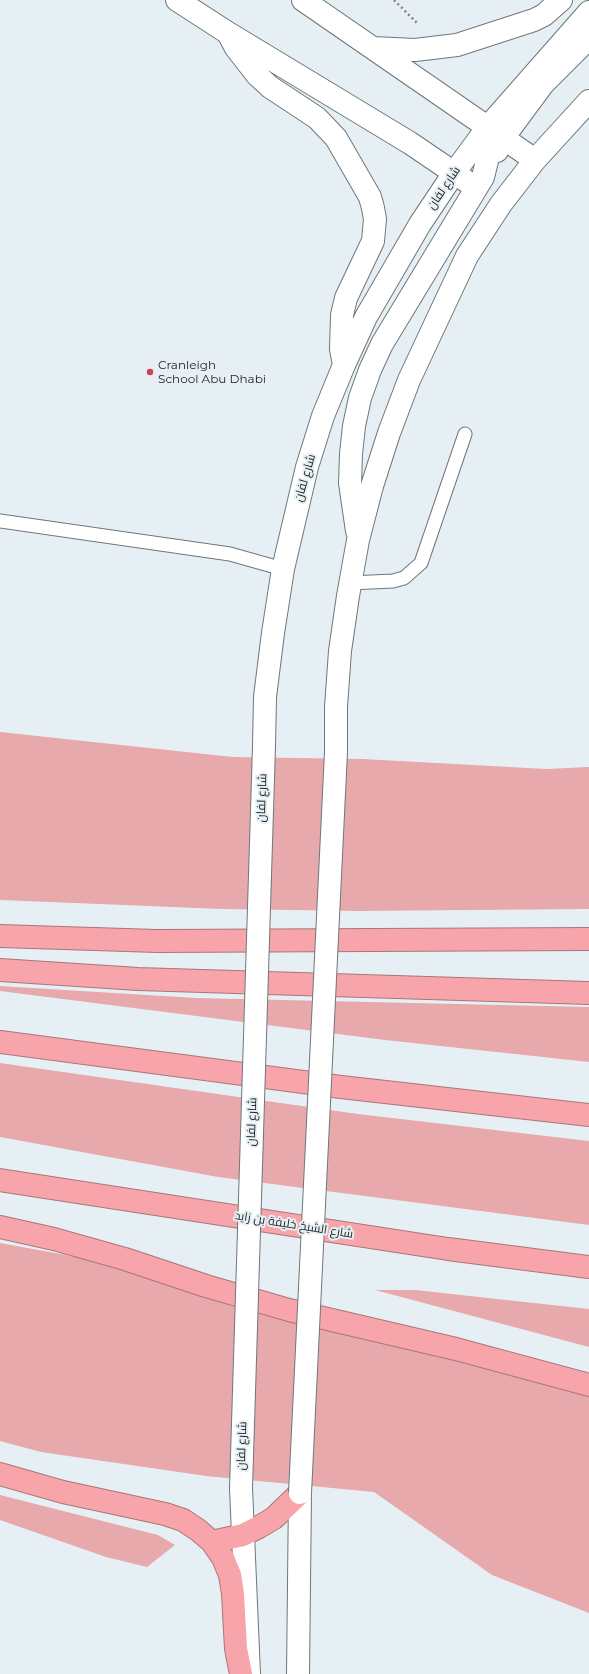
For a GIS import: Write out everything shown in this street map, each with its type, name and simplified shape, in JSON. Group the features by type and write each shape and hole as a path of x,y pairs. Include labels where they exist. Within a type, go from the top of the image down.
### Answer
{"highway":[{"path":"0,936 157,941 589,939"},
{"path":"0,970 138,979 589,993"},
{"path":"0,1042 341,1087 589,1115"},
{"name":"شارع الشيخ خليفة بن زايد","path":"0,1180 448,1249 589,1267"},
{"path":"0,1227 54,1239 125,1259 206,1286 288,1310 456,1349 589,1385"},
{"path":"0,1474 63,1492 165,1514 183,1520 198,1530 212,1542 223,1558 230,1575 233,1594 236,1649 241,1674"},
{"path":"212,1542 243,1535 274,1518 300,1493"}],"street":[{"path":"177,0 228,33 410,143 501,204"},
{"path":"303,0 535,160"},
{"path":"372,48 415,50 456,44 534,20 544,15 561,0"},
{"name":"شارع لفان","path":"250,1674 241,1488 265,698 272,633 283,569 307,467 323,416 344,365 370,311 420,224 454,173 495,133 589,12"},
{"path":"228,33 236,48 257,75 270,87 317,118 336,138 370,197 375,219 373,241 346,298 342,315 340,343 344,365"},
{"path":"358,540 352,505 351,454 354,426 363,391 382,344 477,188 487,165 495,133 589,38"},
{"path":"298,1674 300,1493 336,752 336,707 340,651 350,583 358,540 372,486 389,432 409,380 467,256 501,204 535,160 589,101"},
{"path":"495,133 497,151 494,178 496,192 501,204"}],"lane":[{"path":"350,583 393,581 404,578 414,572 421,563 426,553 465,434"},
{"path":"0,521 230,554 283,569"}],"path":[{"path":"394,0 420,25"}],"shaded area":[{"path":"0,732 233,757 363,759 546,769 589,767 589,909 357,911 222,909 0,900"},
{"path":"0,986 196,998 589,1007 589,1062 385,1040 0,991"},
{"path":"0,1063 358,1114 589,1141 589,1225 218,1177 0,1137"},
{"path":"0,1243 77,1257 451,1352 589,1396 589,1613 492,1575 374,1492 206,1476 41,1452 0,1441"},
{"path":"375,1290 415,1290 589,1309 589,1347"},
{"path":"0,1495 158,1535 175,1545 147,1567 106,1557 0,1520"}],"place":[{"name":"Cranleigh School Abu Dhabi","path":"150,372"}]}
